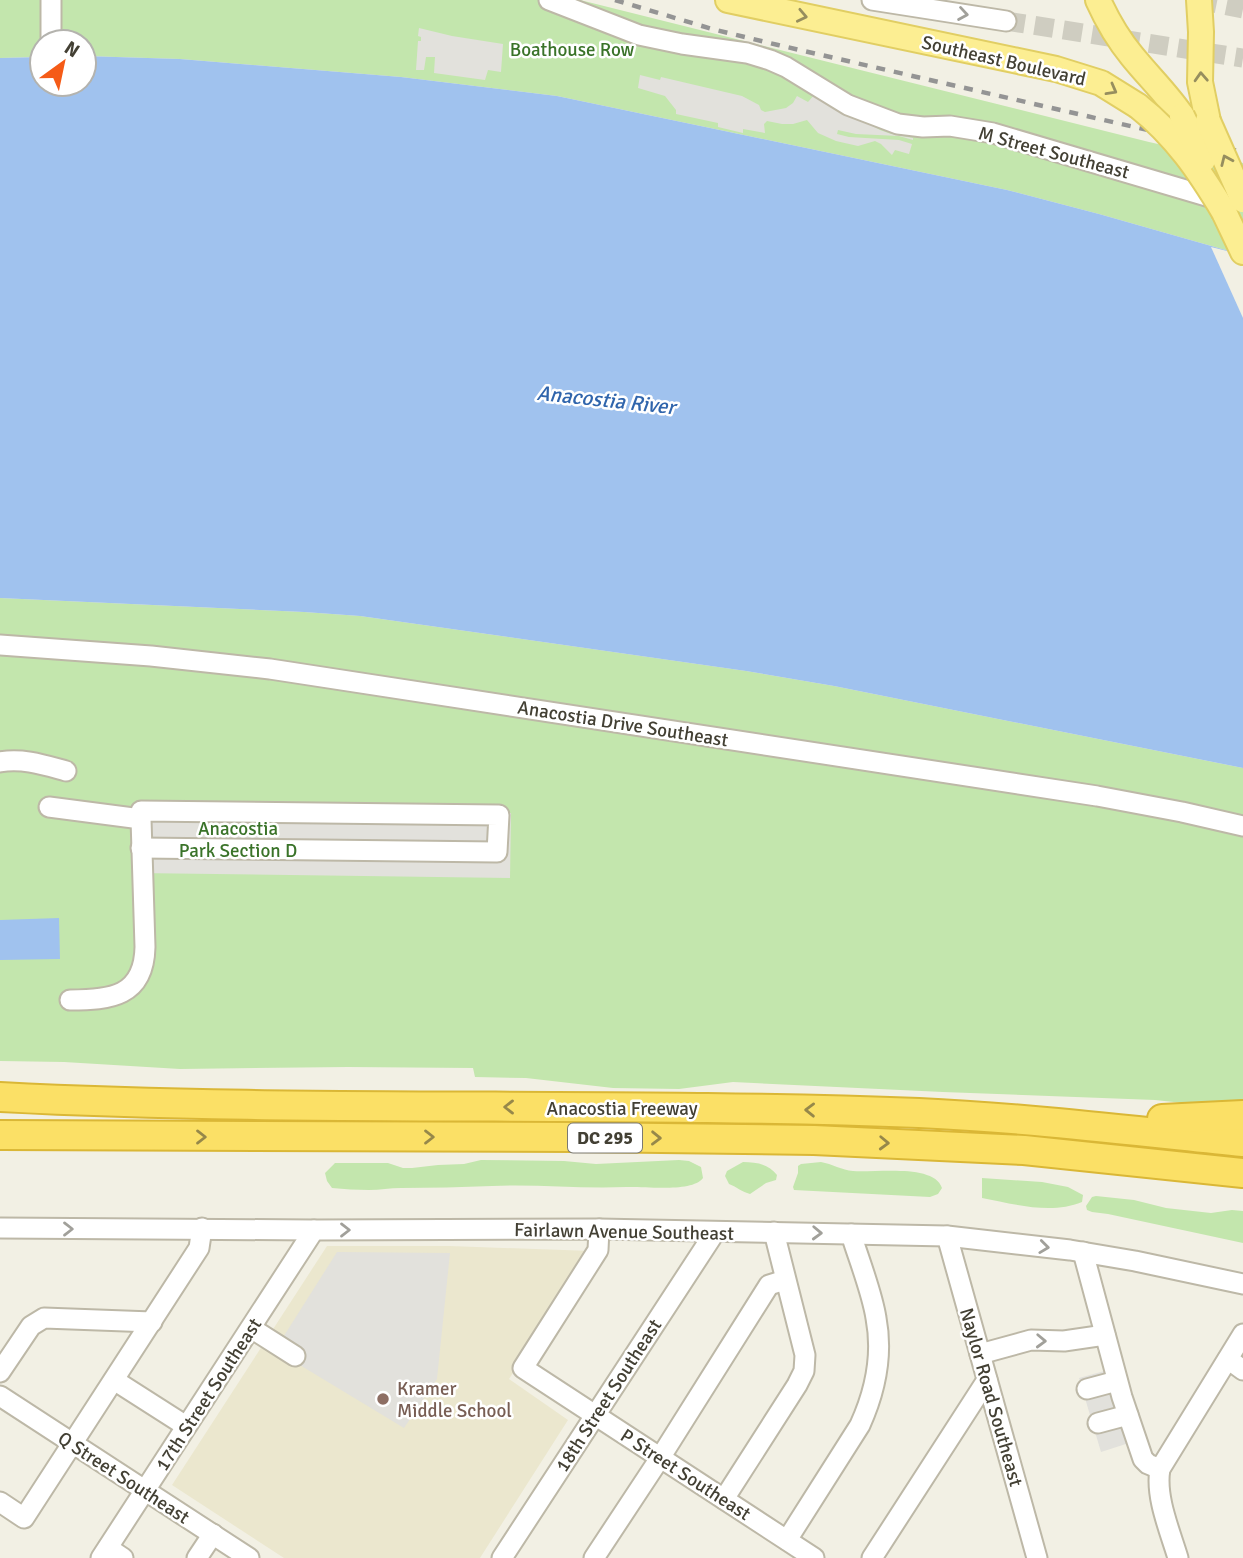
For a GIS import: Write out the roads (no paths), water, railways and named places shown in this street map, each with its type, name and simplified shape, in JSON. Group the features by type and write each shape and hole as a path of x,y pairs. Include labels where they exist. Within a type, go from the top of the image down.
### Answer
{"highway":[{"path":"0,1080 262,1106"},
{"name":"Anacostia Freeway","path":"0,1097 262,1106 921,1113 1025,1120 1243,1142"},
{"path":"1025,1120 1187,1119 1243,1115"},
{"path":"0,1128 133,1137"},
{"name":"Anacostia Freeway","path":"0,1135 814,1140 1077,1155 1243,1173"},
{"path":"1077,1155 1243,1189"}],"main road":[{"name":"Southeast Boulevard","path":"728,0 1056,69 1101,83 1138,106 1162,126 1205,179 1237,206"},
{"path":"1098,0 1125,47 1160,86 1182,116 1199,151 1237,206"},
{"path":"1199,0 1200,82 1209,121 1237,206 1243,252"}],"street":[{"path":"51,0 51,28"},
{"name":"M Street Southeast","path":"549,0 639,35 747,53 770,60 848,105 898,124 950,126 993,133 1237,206"},
{"path":"872,0 1006,21"},
{"name":"Anacostia Drive Southeast","path":"0,645 151,656 283,671 1097,796 1243,826"},
{"path":"0,762 27,761 66,771"},
{"path":"49,807 141,820"},
{"path":"70,1000 115,996 132,984 143,968 145,947 141,848 141,811 499,815 498,852 141,848"},
{"name":"Fairlawn Avenue Southeast","path":"0,1228 599,1229 947,1236 1083,1252 1243,1284"},
{"path":"0,1502 24,1518 199,1248 202,1228"},
{"name":"P Street Southeast","path":"599,1229 598,1250 523,1368 814,1558"},
{"name":"17th Street Southeast","path":"111,1555 145,1490 314,1230"},
{"name":"18th Street Southeast","path":"502,1558 715,1232"},
{"path":"724,1499 804,1371 805,1354 774,1232"},
{"path":"787,1540 860,1425 876,1382 876,1317 851,1234"},
{"name":"Naylor Road Southeast","path":"947,1236 1037,1558"},
{"path":"1083,1252 1117,1381 1143,1459 1160,1469"},
{"path":"594,1558 769,1285 785,1280"},
{"path":"0,1372 31,1326 44,1318 152,1322"},
{"path":"251,1328 295,1356"},
{"path":"1178,1558 1160,1495 1160,1469 1165,1458 1235,1364 1243,1334"},
{"path":"980,1354 1031,1340 1064,1341 1105,1335"},
{"path":"114,1380 186,1426"},
{"path":"872,1558 987,1380"},
{"path":"1087,1389 1117,1381"},
{"name":"Q Street Southeast","path":"0,1396 249,1558"},
{"path":"1098,1423 1128,1415"},
{"path":"197,1558 213,1534"}],"water":[{"name":"Anacostia River","path":"98,56 180,59 401,77 557,96 1007,190 1243,255 1243,768 834,686 360,616 0,598 0,58 28,57 28,98 98,98"},
{"path":"59,918 60,959 0,960 0,920"}],"tunnel":[{"path":"1198,0 1243,9"},
{"path":"1006,21 1243,58"}],"railway":[{"path":"615,0 712,29 778,45 1243,152"}],"place":[{"name":"Kramer Middle School","path":"383,1399"}],"park label":[{"name":"Boathouse Row","path":"572,49"},
{"name":"Anacostia Park Section D","path":"238,839"}]}
